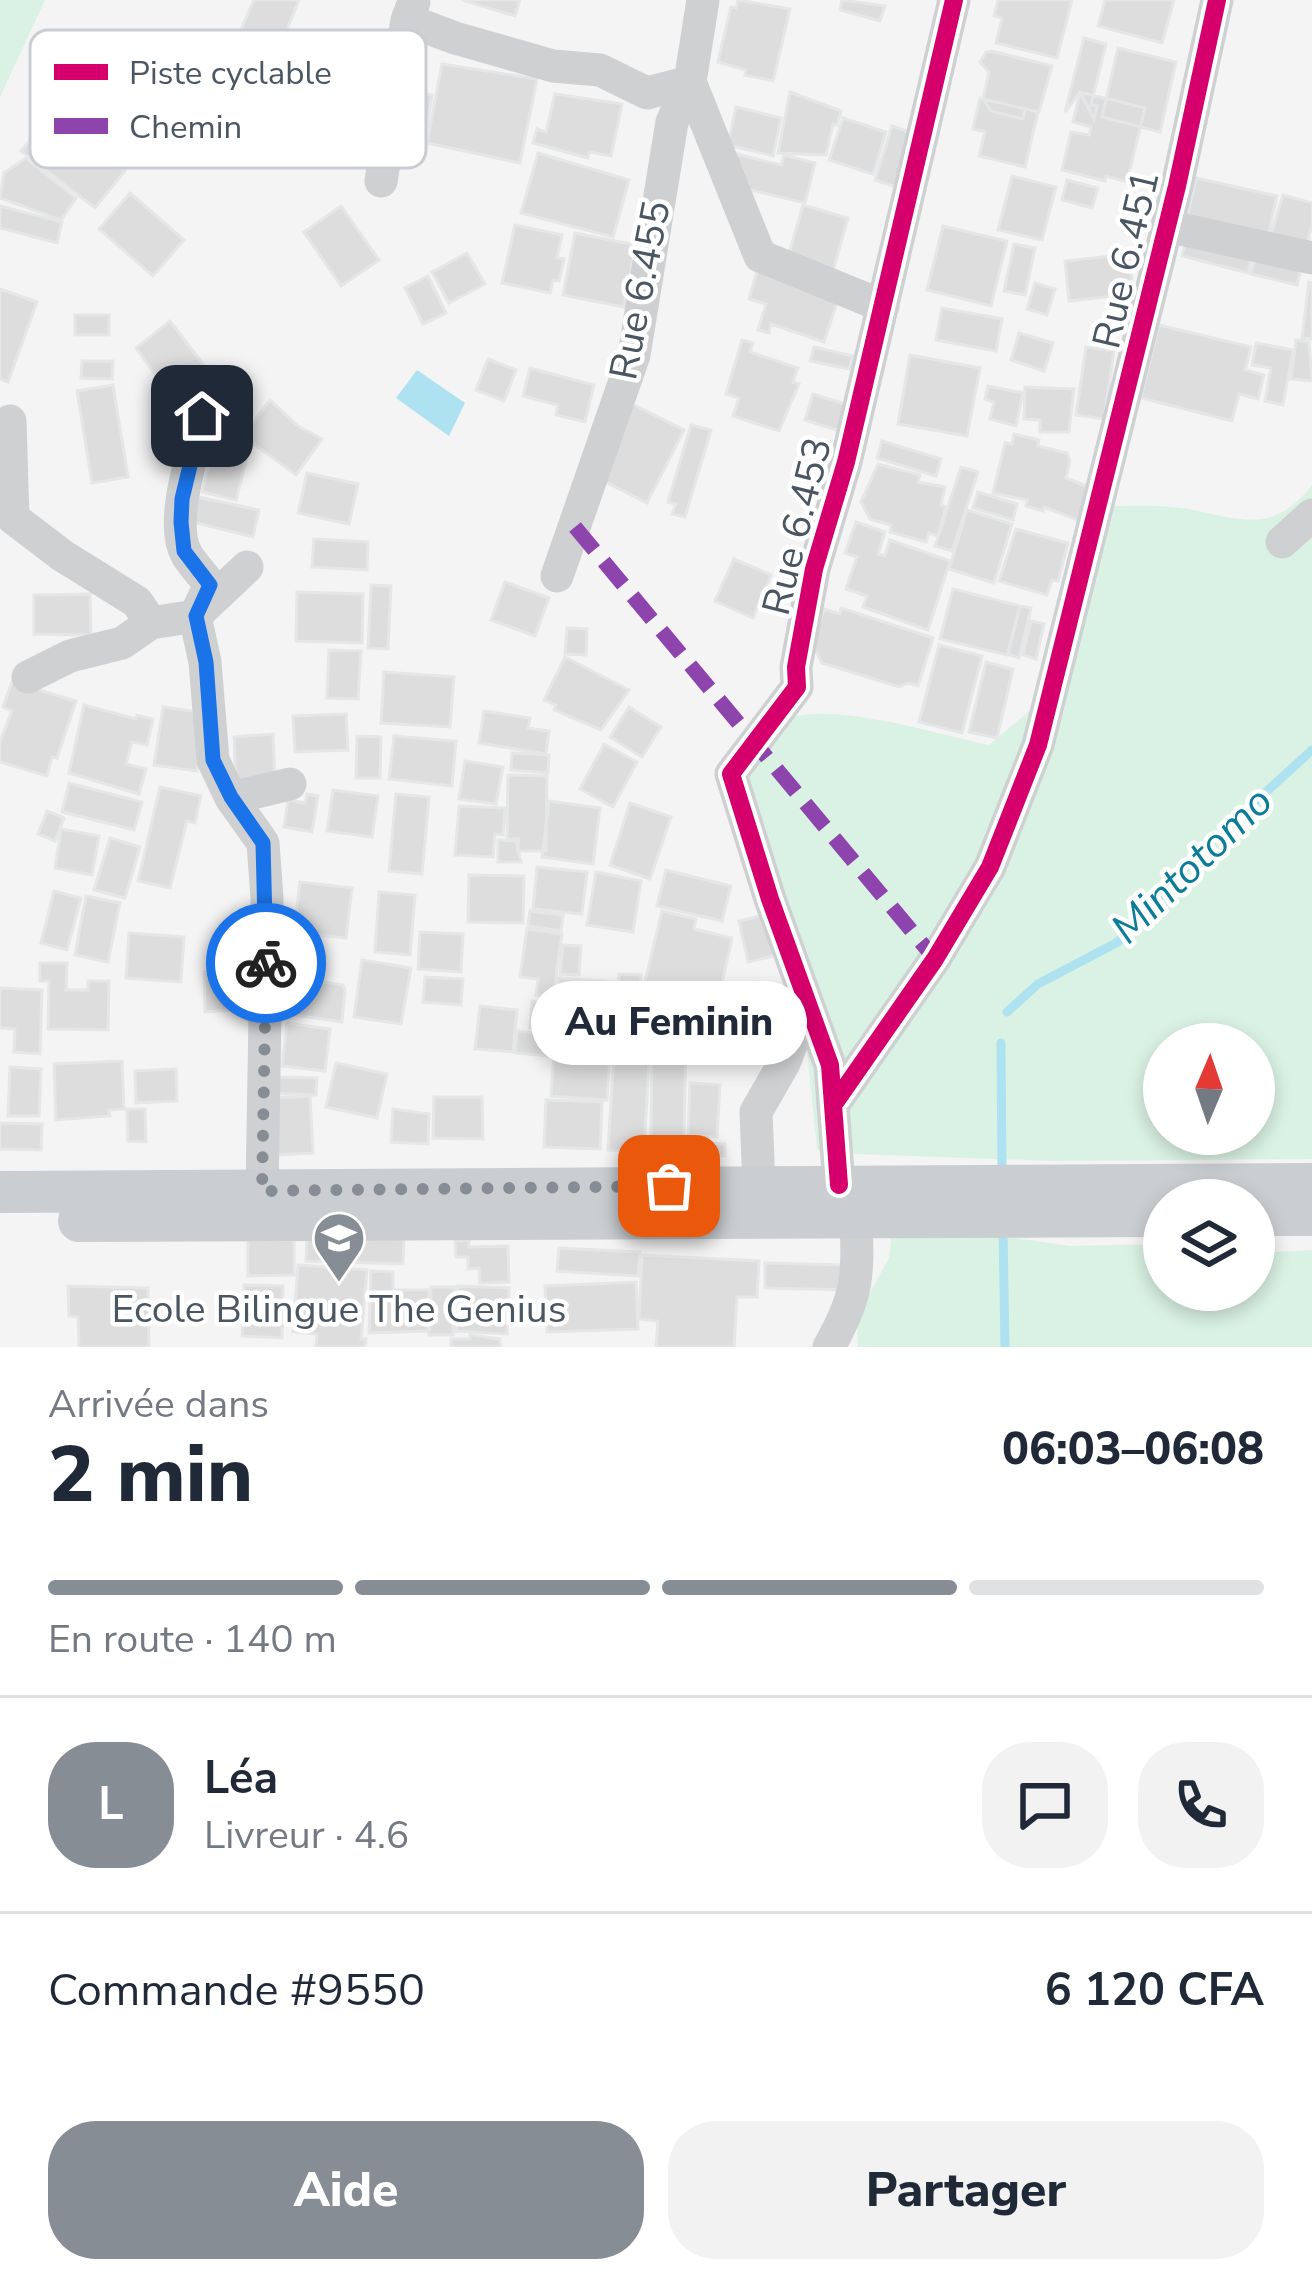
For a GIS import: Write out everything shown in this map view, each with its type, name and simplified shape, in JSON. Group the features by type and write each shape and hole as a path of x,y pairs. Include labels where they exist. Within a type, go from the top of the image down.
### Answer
{"main road":[{"path":"0,1220 1023,1201 1312,1184"},
{"path":"0,1192 759,1186 848,1201"},
{"path":"1023,1201 1143,1214"},
{"path":"1275,1215 1312,1214"}],"street":[{"name":"Rue 6.455","path":"557,576 634,356 672,122 690,82 703,0"},
{"name":"Rue 6.453","path":"829,1347 859,1282 830,1065 731,774 797,687 796,667 814,569 846,462 954,0"},
{"name":"Rue 6.451","path":"836,1101 934,959 990,867 1038,745 1167,226 1217,0"},
{"path":"411,10 455,38 553,66 600,70 647,93 690,82 760,256 883,306"},
{"path":"381,181 383,168"},
{"path":"1167,226 1312,258"},
{"path":"202,416 181,522 184,551 210,585 196,616 206,662 213,760 231,797 263,843 267,898 262,1191"},
{"path":"10,422 13,518 137,602 151,623"},
{"path":"1282,542 1312,514"},
{"path":"28,677 70,656 122,643 151,623 196,616 247,567"},
{"path":"231,797 290,784"},
{"path":"759,1186 756,1112 798,1027"}],"green space":[{"path":"0,0 45,0 30,30 0,97"},
{"path":"1312,485 1312,1159 1057,1161 817,1149 805,1031 735,773 772,729 796,716 850,716 989,745 1051,693 1106,506 1173,507 1247,520 1280,513"},
{"path":"939,1227 1070,1246 1143,1244 1143,1311 1275,1311 1275,1252 1312,1250 1312,1347 858,1347 857,1317 889,1258 892,1230"}],"water":[{"path":"417,370 465,403 449,436 396,398"}],"building":[{"path":"254,0 299,0 287,30 241,30"},
{"path":"462,0 520,0 515,16"},
{"path":"738,0 790,9 773,81 718,62 731,7 736,8"},
{"path":"842,0 885,6 880,21 840,10"},
{"path":"998,0 1072,0 1057,58 996,43 1002,18 994,16"},
{"path":"1105,0 1174,0 1162,43 1098,26"},
{"path":"1084,38 1106,44 1091,105 1097,106 1094,119 1080,92 1065,112"},
{"path":"1118,48 1176,62 1160,132 1102,117"},
{"path":"991,51 1052,66 1039,112 1025,109 1023,119 991,111 983,99 989,72 980,62"},
{"path":"442,64 537,79 520,163 427,143"},
{"path":"790,92 841,111 826,155 778,153"},
{"path":"1080,92 1145,108 1127,182 1062,170 1071,132 1089,135 1091,127 1073,122"},
{"path":"426,94 432,95 426,127"},
{"path":"555,94 622,104 611,156 589,152 588,158 533,143 537,129 546,132"},
{"path":"980,98 1038,112 1025,167 979,156 985,132 973,129"},
{"path":"736,107 781,118 773,156 728,145"},
{"path":"843,118 886,132 873,174 829,160"},
{"path":"892,126 919,135 902,189 875,180"},
{"path":"538,153 629,180 613,237 521,213"},
{"path":"737,154 781,165 784,155 815,163 805,203 729,185"},
{"path":"26,158 30,168 38,168 76,198 61,220 0,198 4,173"},
{"path":"43,168 125,171 95,208"},
{"path":"1012,176 1056,187 1042,240 998,230"},
{"path":"1196,178 1277,196 1266,245 1185,227"},
{"path":"1067,180 1098,188 1092,208 1062,200"},
{"path":"130,193 184,240 153,276 99,229"},
{"path":"1283,195 1312,203 1304,254 1268,244"},
{"path":"803,205 848,218 832,274 787,261"},
{"path":"0,206 62,222 57,243 0,228"},
{"path":"341,206 379,260 341,286 304,232"},
{"path":"515,225 562,235 557,258 564,259 559,281 553,280 550,293 502,283"},
{"path":"943,226 1007,241 991,306 927,290"},
{"path":"575,233 636,245 624,307 563,295"},
{"path":"1188,233 1253,251 1248,273 1182,256"},
{"path":"1014,244 1035,248 1025,295 1004,291"},
{"path":"1257,250 1303,262 1297,285 1251,274"},
{"path":"467,253 485,284 449,303 432,272"},
{"path":"1129,254 1135,306 1116,308 1114,296 1069,301 1065,261"},
{"path":"758,268 840,293 824,342 771,324 769,333 758,330 766,304 749,299"},
{"path":"428,276 446,313 423,324 405,288"},
{"path":"1035,283 1055,289 1047,315 1027,309"},
{"path":"1312,283 1312,339 1302,338"},
{"path":"0,289 37,302 8,382 0,379"},
{"path":"942,308 1002,319 996,351 936,340"},
{"path":"75,315 109,315 109,335 75,335"},
{"path":"170,321 220,386 184,415 136,348"},
{"path":"1159,325 1251,347 1245,370 1264,375 1258,399 1239,394 1232,421 1141,398"},
{"path":"1019,333 1053,343 1044,371 1011,360"},
{"path":"742,340 753,343 750,352 798,368 793,382 799,384 779,431 733,416 739,398 726,394"},
{"path":"1296,340 1309,342 1312,381 1291,379"},
{"path":"1256,343 1293,350 1283,405 1265,401 1271,368 1252,365"},
{"path":"814,347 853,356 849,369 810,361"},
{"path":"1086,347 1114,351 1104,419 1076,415"},
{"path":"910,355 980,368 967,436 898,424"},
{"path":"488,359 516,370 504,401 476,390"},
{"path":"82,361 113,361 112,379 81,378"},
{"path":"530,368 594,385 585,422 556,415 558,405 523,396"},
{"path":"113,385 128,477 92,483 77,391"},
{"path":"988,386 1023,393 1016,426 990,419 994,402 985,399"},
{"path":"1025,387 1074,389 1069,432 1040,432 1040,420 1024,419"},
{"path":"813,394 848,405 840,431 805,420"},
{"path":"270,400 298,426 322,439 296,475 243,436"},
{"path":"630,403 684,430 647,503 592,475"},
{"path":"691,425 711,430 685,517 672,514 676,504 668,502"},
{"path":"1014,434 1067,453 1066,478 1089,487 1078,520 1044,507 1043,511 1026,506 1027,500 993,493 1005,443 1012,444"},
{"path":"882,441 941,459 936,476 877,458"},
{"path":"212,452 246,461 236,500 202,492"},
{"path":"878,464 920,475 918,482 945,487 941,505 946,507 938,536 929,533 926,542 890,532 891,525 870,519 861,502"},
{"path":"961,467 978,472 952,551 935,546"},
{"path":"307,473 358,484 349,524 298,513"},
{"path":"978,492 1017,504 1013,520 973,508"},
{"path":"198,497 259,510 253,537 192,522"},
{"path":"967,510 1012,524 994,583 949,569"},
{"path":"856,522 885,532 878,554 885,556 890,540 950,561 928,630 863,607 867,596 846,589 857,557 845,553"},
{"path":"1016,529 1068,543 1058,581 1052,580 1047,595 999,581"},
{"path":"314,539 368,542 367,570 312,567"},
{"path":"734,559 771,575 753,618 715,601"},
{"path":"505,582 549,598 535,636 491,620"},
{"path":"371,585 391,586 388,649 368,648"},
{"path":"953,589 1020,606 1007,655 940,639"},
{"path":"297,592 363,594 362,643 296,641"},
{"path":"90,594 91,635 34,634 34,595"},
{"path":"1020,606 1031,608 1019,658 1008,654"},
{"path":"841,608 933,638 918,686 899,687 822,663 810,651 824,609 840,614"},
{"path":"1031,621 1044,624 1036,659 1023,655"},
{"path":"567,628 587,629 586,655 565,654"},
{"path":"939,645 982,656 962,733 919,722"},
{"path":"329,650 361,651 358,699 327,698"},
{"path":"565,657 629,690 601,730 554,710 556,705 544,700"},
{"path":"986,662 1013,669 997,738 969,732"},
{"path":"384,672 454,677 450,727 381,723"},
{"path":"12,682 76,701 47,776 0,762 0,742 12,711 3,707"},
{"path":"84,705 153,719 147,745 132,742 126,764 146,769 139,794 69,773"},
{"path":"163,707 206,713 197,771 154,765"},
{"path":"629,707 661,727 642,757 610,737"},
{"path":"484,711 530,718 528,728 549,731 546,754 479,743"},
{"path":"346,714 348,750 295,752 293,716"},
{"path":"273,734 275,781 236,782 234,737"},
{"path":"357,736 381,737 380,778 356,778"},
{"path":"394,736 456,741 452,786 389,779"},
{"path":"604,744 637,762 613,807 580,789"},
{"path":"512,753 549,755 548,773 511,770"},
{"path":"465,761 503,767 496,804 459,799"},
{"path":"508,775 547,776 546,851 518,851 519,839 507,839"},
{"path":"69,783 142,802 134,830 62,812"},
{"path":"160,787 201,796 195,823 187,821 170,888 138,881"},
{"path":"333,790 378,796 372,837 327,831"},
{"path":"307,794 318,796 312,832 284,827 288,800 305,803"},
{"path":"396,794 429,797 422,874 389,871"},
{"path":"549,801 600,808 593,864 542,857"},
{"path":"630,803 671,817 650,879 610,865"},
{"path":"459,806 505,808 503,835 495,834 493,857 455,855"},
{"path":"47,811 64,818 55,841 38,834"},
{"path":"61,829 99,836 92,875 55,868"},
{"path":"110,838 140,847 125,898 94,890"},
{"path":"498,840 516,841 521,862 498,862"},
{"path":"537,867 587,872 582,914 533,909"},
{"path":"666,870 731,886 722,921 657,906"},
{"path":"596,872 641,881 633,932 587,925"},
{"path":"469,875 524,876 523,923 468,922"},
{"path":"300,882 352,888 346,938 294,932"},
{"path":"54,891 81,898 67,950 41,943"},
{"path":"379,892 415,895 410,955 375,952"},
{"path":"86,896 120,903 108,962 75,955"},
{"path":"530,911 563,915 561,931 528,926"},
{"path":"662,911 696,919 694,929 732,938 720,992 706,988 701,1008 642,994"},
{"path":"764,915 774,956 748,962 739,921"},
{"path":"230,920 264,922 261,950 227,946"},
{"path":"527,929 562,934 553,997 536,995 538,979 520,977"},
{"path":"420,932 463,934 461,972 418,969"},
{"path":"129,933 184,937 181,982 126,978"},
{"path":"563,945 581,946 579,975 560,974"},
{"path":"297,950 325,953 323,982 343,985 345,990 342,1022 282,1013 284,977 294,978"},
{"path":"362,960 411,968 401,1024 354,1017"},
{"path":"40,963 67,963 66,990 88,990 88,981 109,981 108,1030 48,1029 49,981 40,981"},
{"path":"247,971 248,1009 205,1012 204,972"},
{"path":"619,974 641,975 638,1025 651,1025 644,1151 608,1150"},
{"path":"425,977 463,979 461,1005 423,1002"},
{"path":"559,978 615,982 607,1100 551,1096"},
{"path":"0,988 42,990 40,1054 14,1052 15,1029 0,1028"},
{"path":"532,1001 555,1005 553,1031 530,1028"},
{"path":"480,1006 517,1010 513,1052 475,1049"},
{"path":"658,1007 691,1019 687,1030 654,1018"},
{"path":"287,1023 330,1029 325,1071 282,1066"},
{"path":"517,1031 551,1035 549,1056 515,1053"},
{"path":"652,1038 686,1038 684,1137 651,1136"},
{"path":"122,1061 124,1109 109,1110 110,1116 56,1120 54,1064"},
{"path":"336,1063 387,1074 377,1118 326,1107"},
{"path":"10,1067 41,1069 39,1116 8,1116"},
{"path":"176,1069 177,1101 136,1103 135,1071"},
{"path":"271,1077 317,1078 316,1095 270,1093"},
{"path":"690,1083 720,1085 717,1137 688,1135"},
{"path":"310,1096 313,1153 275,1155 271,1098"},
{"path":"434,1097 482,1097 483,1139 433,1138"},
{"path":"546,1100 602,1102 600,1149 544,1147"},
{"path":"127,1109 145,1109 146,1142 128,1141"},
{"path":"393,1109 429,1114 428,1144 391,1142"},
{"path":"0,1123 42,1124 41,1150 0,1149"},
{"path":"647,1139 679,1140 679,1152 647,1151"},
{"path":"684,1142 725,1144 725,1156 683,1154"},
{"path":"307,1234 404,1238 403,1264 306,1261"},
{"path":"248,1240 294,1240 294,1275 248,1276"},
{"path":"469,1240 469,1247 508,1246 509,1282 480,1283 479,1268 468,1269 468,1257 456,1257 455,1241"},
{"path":"559,1248 640,1252 638,1276 557,1271"},
{"path":"642,1255 759,1261 757,1297 737,1297 734,1347 656,1347 658,1321 639,1319"},
{"path":"765,1263 844,1265 853,1290 765,1288"},
{"path":"298,1265 367,1270 361,1339 366,1339 365,1347 316,1347 317,1334 293,1332"},
{"path":"371,1271 393,1272 393,1290 429,1290 428,1331 369,1333"},
{"path":"636,1282 638,1329 547,1332 545,1286"},
{"path":"244,1285 283,1286 282,1338 242,1336"},
{"path":"68,1286 148,1288 149,1347 79,1347 78,1317 69,1316"},
{"path":"458,1286 509,1288 507,1334 456,1331"},
{"path":"431,1287 455,1287 453,1335 429,1335"},
{"path":"470,1335 500,1339 500,1347 451,1347 451,1339 470,1339"}],"waterway":[{"name":"Mintotomo","path":"1007,1012 1038,984 1118,942 1198,854 1312,750"},
{"name":"Mintotomo","path":"1001,1043 1002,1176"},
{"name":"Mintotomo","path":"1003,1229 1005,1347"}],"marked path":[{"path":"575,527 935,959"}],"cycle path":[{"path":"839,1185 830,1065 731,774 797,687 796,667 814,569 846,462 954,0"},
{"path":"836,1101 935,959 990,867 1038,745 1177,186 1217,0"}],"way so far":[{"path":"266,963 262,1191 669,1186"}],"place":[{"name":"Au Feminin","path":"669,1186"},
{"name":"Ecole Bilingue The Genius","path":"339,1284"}],"route":[{"path":"202,416 182,499 184,551 210,585 196,616 206,662 213,760 231,797 263,843 266,963"}]}
